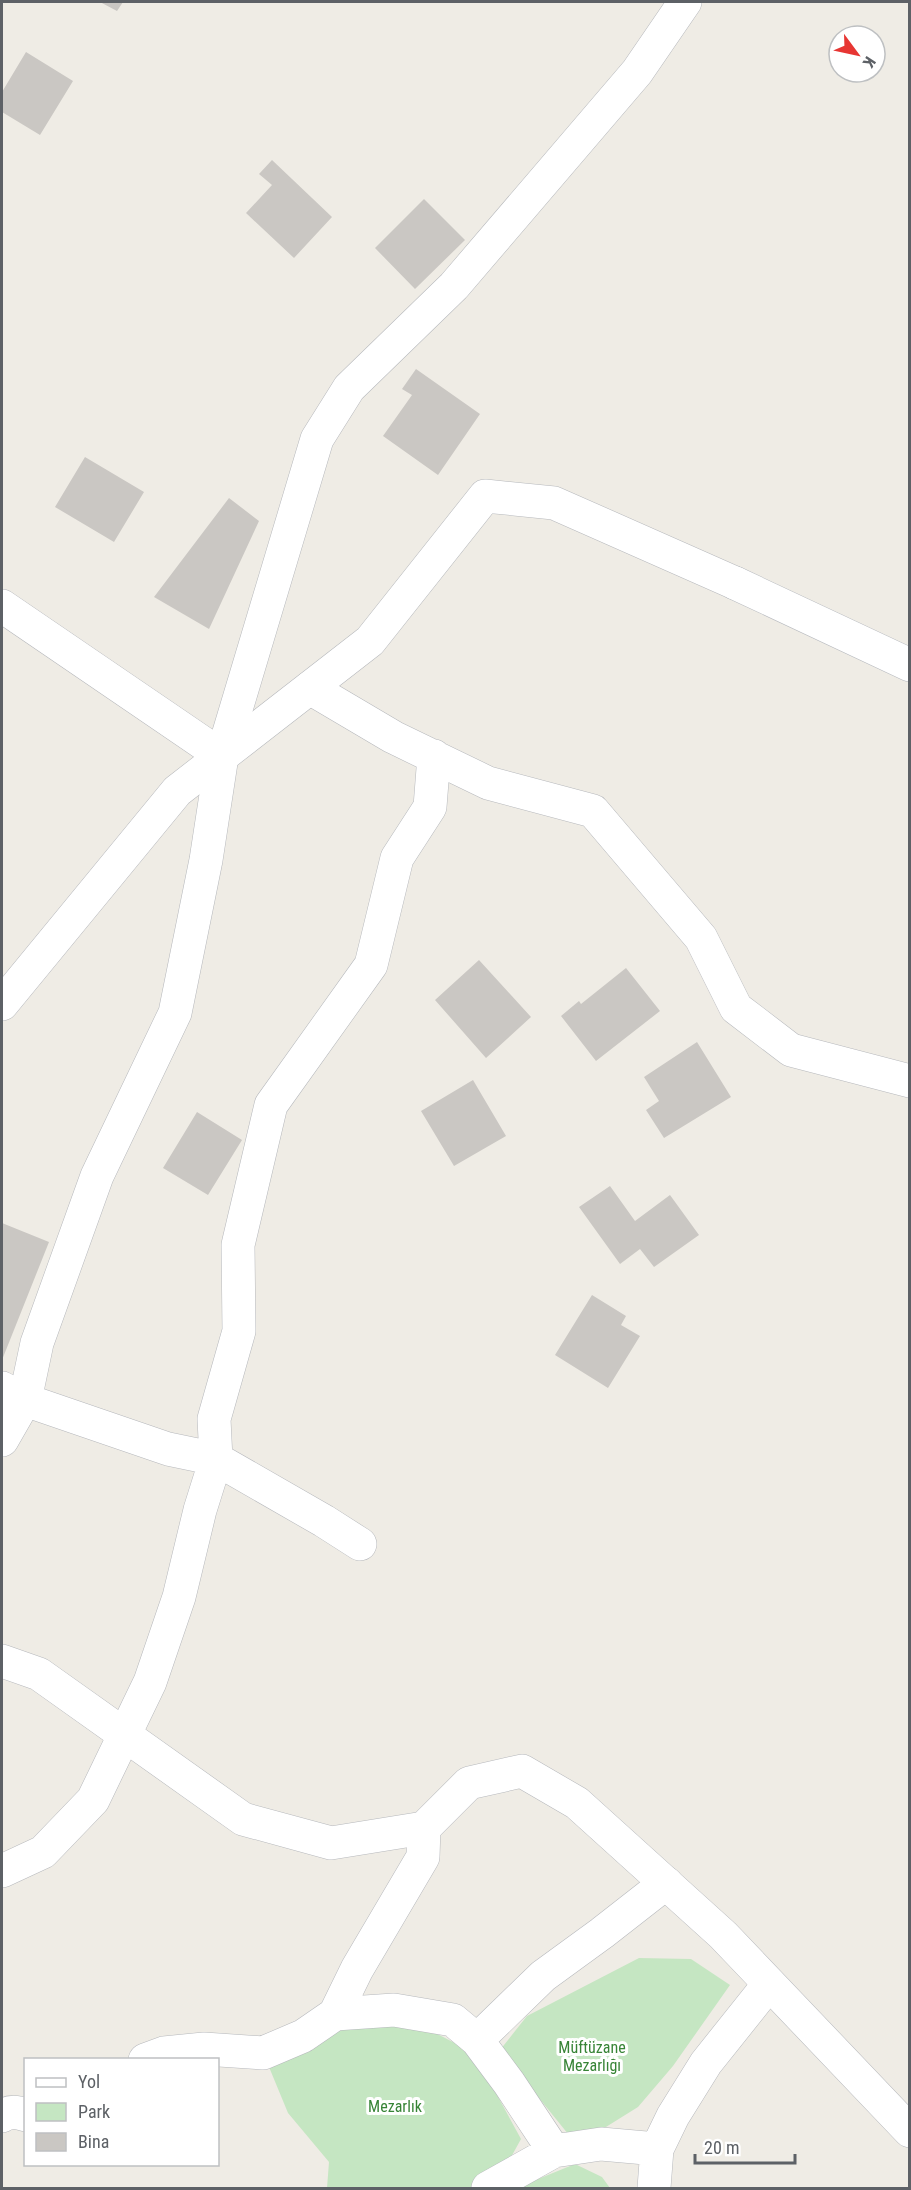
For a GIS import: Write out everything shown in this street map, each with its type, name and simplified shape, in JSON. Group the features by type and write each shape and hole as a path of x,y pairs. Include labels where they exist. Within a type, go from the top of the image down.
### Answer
{"street":[{"path":"2,1440 13,1394 37,1343 97,1176 174,1013 206,860 222,756 317,439 349,388 454,286 637,72 685,2"},
{"path":"2,1004 177,791 370,641 485,496 554,503 735,583 909,665"},
{"path":"2,606 222,756"},
{"path":"310,688 393,737 488,783 593,811 700,938 736,1008 791,1050 909,1081"},
{"path":"2,1871 43,1852 93,1800 150,1682 179,1596 200,1510 216,1459 214,1419 239,1331 238,1245 271,1105 371,966 397,858 430,807 434,756"},
{"path":"13,1394 168,1449 216,1459 360,1544"},
{"path":"2,1661 39,1674 243,1819 331,1843 424,1828 470,1783 522,1772 576,1803 723,1935 909,2131"},
{"path":"150,2058 164,2053 204,2049 263,2053 303,2036 335,2014 357,1969 423,1857 424,1828"},
{"path":"477,2040 543,1976 666,1883"},
{"path":"654,2188 657,2149 673,2116 706,2063 769,1984"},
{"path":"335,2014 394,2010 453,2020 477,2040 554,2151"},
{"path":"2,2116 5,2113 19,2112 24,2114"},
{"path":"488,2188 554,2151 601,2144 657,2149"}],"green space":[{"name":"Müftüzane Mezarlığı","path":"639,1958 691,1959 730,1985 673,2066 638,2107 577,2145 500,2050 527,2016"},
{"name":"Mezarlık","path":"418,2024 474,2053 521,2139 510,2159 472,2188 327,2188 329,2162 288,2113 269,2067 340,2026"},
{"path":"575,2164 602,2177 610,2188 516,2188"}],"building":[{"path":"100,2 123,2 117,11"},
{"path":"26,52 73,81 40,135 2,112 2,92"},
{"path":"272,160 332,217 294,258 246,213 272,185 259,174"},
{"path":"424,199 465,240 415,289 375,248"},
{"path":"416,369 480,414 438,475 383,436 412,395 402,389"},
{"path":"85,457 144,492 114,542 55,507"},
{"path":"229,498 259,521 209,629 154,597"},
{"path":"479,960 531,1017 486,1058 435,1000"},
{"path":"626,968 660,1011 596,1061 561,1016 579,1001 581,1004"},
{"path":"697,1042 731,1097 664,1138 646,1110 659,1101 644,1077"},
{"path":"473,1080 506,1136 454,1166 421,1111"},
{"path":"197,1112 242,1140 208,1195 163,1168"},
{"path":"610,1186 635,1221 670,1195 699,1235 654,1267 640,1249 620,1264 579,1207"},
{"path":"2,1223 49,1242 2,1360"},
{"path":"592,1295 626,1316 621,1325 640,1336 608,1388 555,1355"}]}
